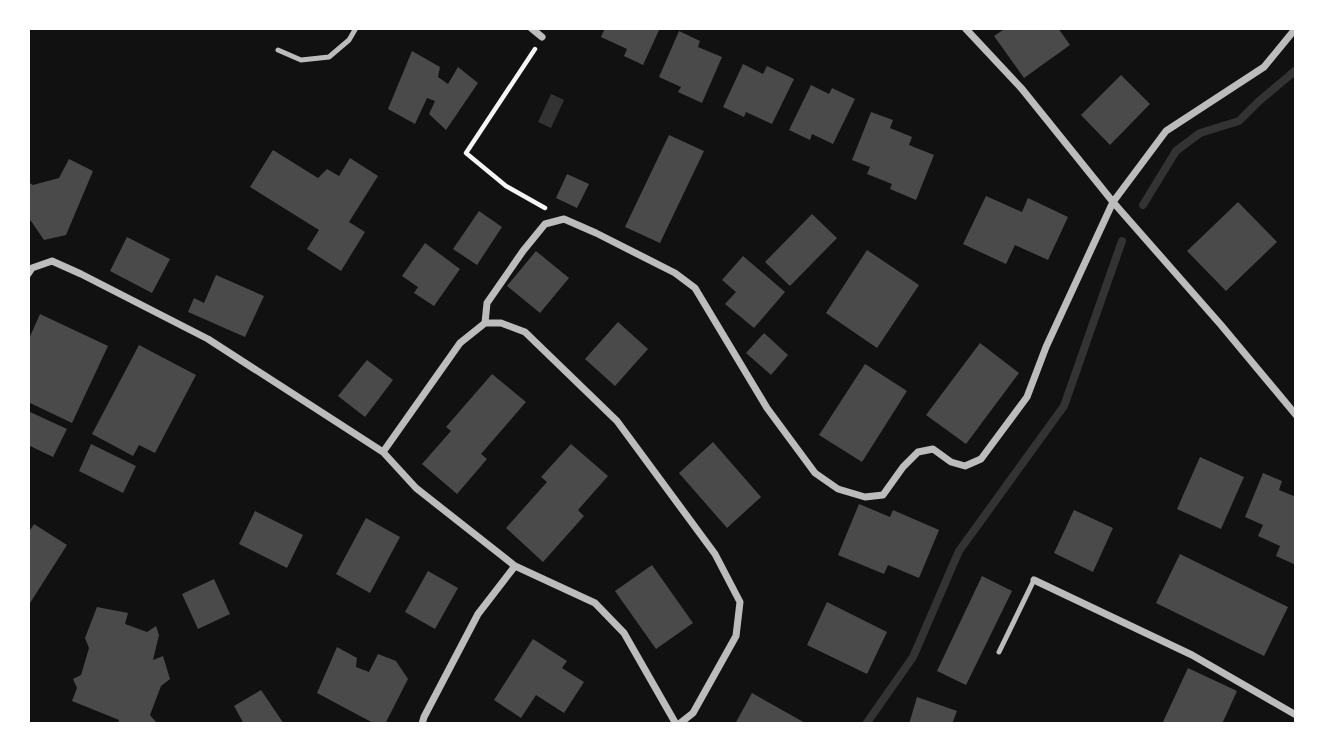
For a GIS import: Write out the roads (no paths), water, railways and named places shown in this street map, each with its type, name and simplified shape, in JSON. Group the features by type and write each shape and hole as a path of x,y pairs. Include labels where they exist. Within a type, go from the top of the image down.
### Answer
{"street":[{"path":"531,28 542,37"},
{"path":"965,28 1022,89 1113,202 1296,415"},
{"path":"485,323 487,303 523,251 545,225 564,219 675,273 695,288 767,408 815,473 838,489 865,497 883,495 903,467 918,452 933,449 951,462 965,466 981,459 1027,397 1046,347 1113,202 1166,131 1264,67 1296,28"},
{"path":"28,274 32,268 52,261 93,280 208,339 383,452 416,488 515,566 595,603 624,633 677,724 693,713 736,636 740,602 715,554 617,421 525,332 501,323 485,323 460,343 383,452"},
{"path":"422,724 478,614 515,566"},
{"path":"1034,580 1192,655 1296,715"}],"lane":[{"path":"278,50 301,60 329,57 349,40 356,28"},
{"path":"999,652 1034,580"}],"waterway":[{"path":"1143,205 1176,151 1200,133 1239,121 1296,70"},
{"path":"866,724 913,657 959,551 1064,406 1122,241"}]}
